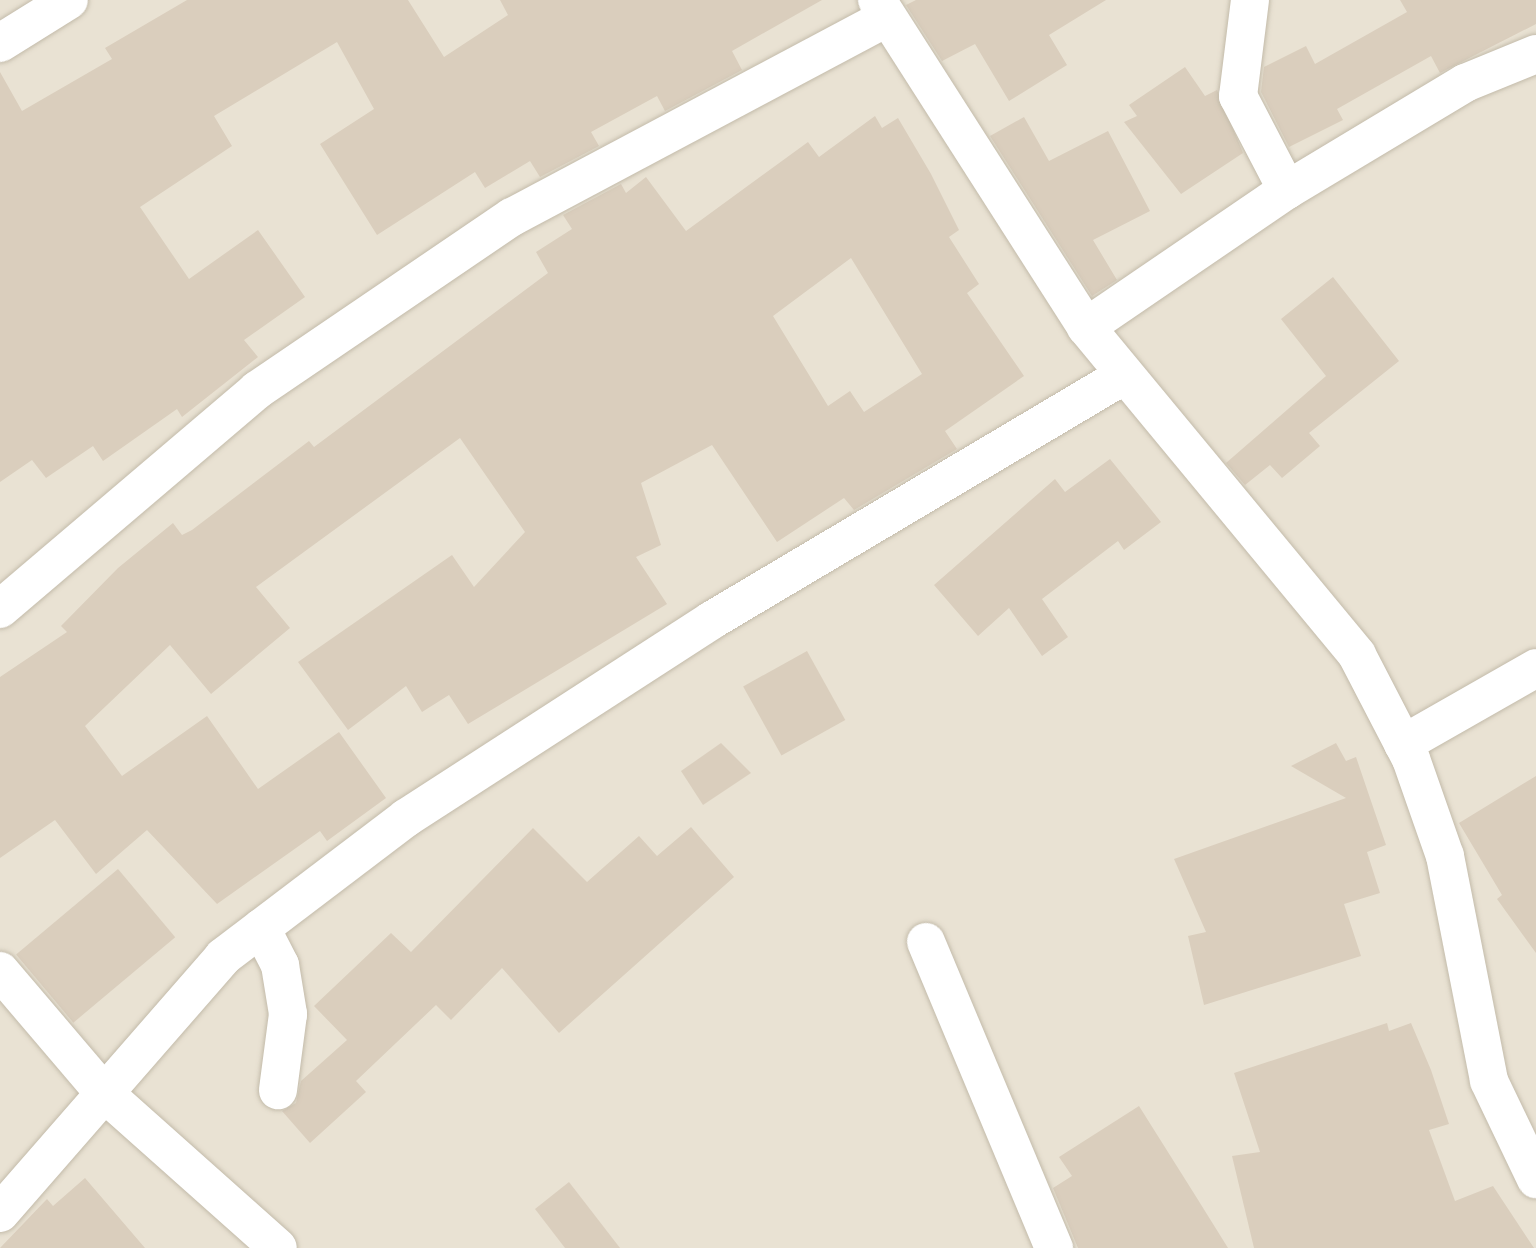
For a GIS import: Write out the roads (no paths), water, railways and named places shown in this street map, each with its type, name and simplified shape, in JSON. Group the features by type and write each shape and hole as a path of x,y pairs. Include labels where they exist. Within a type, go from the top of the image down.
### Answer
{"street":[{"path":"0,43 69,0"},
{"path":"1250,0 1238,96 1287,190"},
{"path":"0,609 257,390 512,217 881,9 1086,327 1357,655 1403,744 1445,856 1489,1081 1536,1179"},
{"path":"1086,327 1287,190 1465,83 1536,54"},
{"path":"0,1213 223,957 406,818 712,620 1125,375"},
{"path":"1403,744 1536,668"},
{"path":"261,929 280,965 288,1014 278,1090"},
{"path":"926,942 1054,1248"},
{"path":"0,971 103,1092 278,1248"}]}
